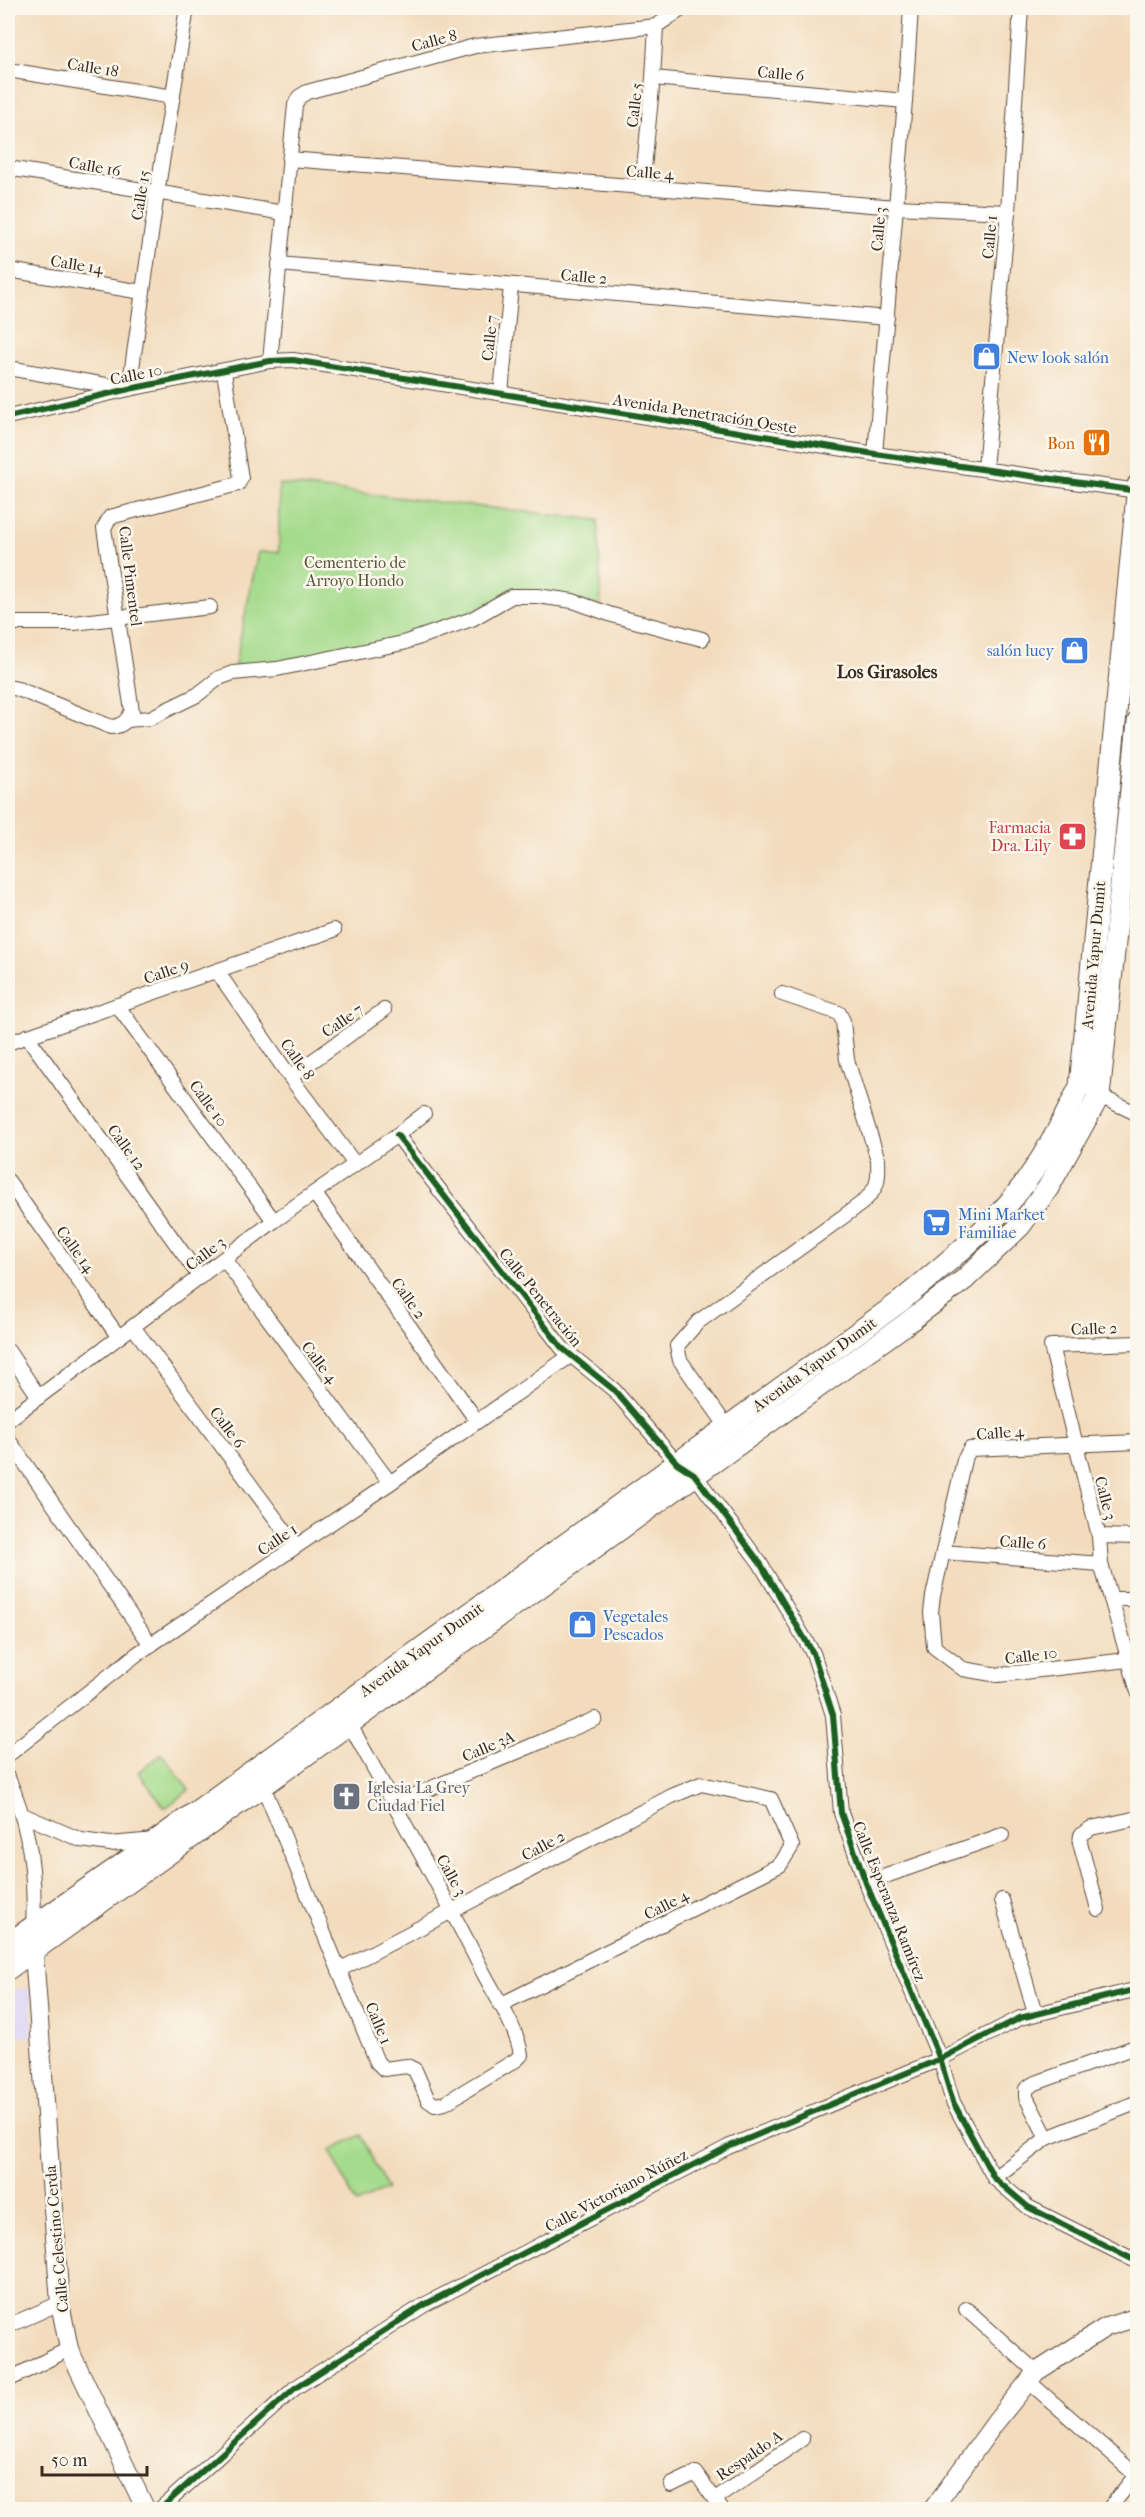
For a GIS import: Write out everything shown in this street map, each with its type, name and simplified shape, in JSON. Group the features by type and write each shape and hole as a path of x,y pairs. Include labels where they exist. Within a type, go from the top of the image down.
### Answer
{"main road":[{"name":"Avenida Yapur Dumit","path":"8,1969 349,1723 685,1468 727,1427 901,1301 952,1258 1013,1198 1090,1091 1137,485"},
{"name":"Avenida Yapur Dumit","path":"8,1944 685,1468 965,1280 1020,1226 1041,1198 1090,1091 1137,722"}],"street":[{"name":"Calle 15","path":"129,388 187,8"},
{"name":"Calle 8","path":"289,159 295,105 299,97 307,92 475,46 656,26 683,8"},
{"name":"Calle 3","path":"875,454 911,8"},
{"name":"Calle 1","path":"985,469 1008,212 1021,8"},
{"name":"Calle 5","path":"642,188 656,26"},
{"name":"Calle 18","path":"8,70 173,97"},
{"name":"Calle 6","path":"653,78 905,101"},
{"name":"Calle 4","path":"289,159 896,207 1008,212"},
{"path":"270,361 289,159"},
{"name":"Calle 16","path":"8,168 284,213"},
{"name":"Calle 2","path":"279,264 887,318"},
{"name":"Calle 14","path":"8,270 142,292"},
{"name":"Calle 7","path":"501,393 511,286"},
{"name":"Avenida Penetración Oeste","path":"270,361 315,363 875,454 1137,491"},
{"name":"Calle 10","path":"8,417 129,388 224,372 270,361"},
{"path":"8,368 129,388"},
{"name":"Calle Pimentel","path":"127,720 132,711 104,528 110,517 238,484 241,478 224,372"},
{"path":"8,687 111,727 119,726 127,720 150,718 197,695 219,678 233,673 277,669 403,643 472,619 512,596 537,596 573,602 702,639"},
{"path":"13,623 53,624 119,619 210,607"},
{"name":"Calle 9","path":"8,1043 334,930"},
{"name":"Calle 8","path":"217,970 290,1077 355,1164"},
{"path":"727,1427 680,1360 677,1346 698,1322 862,1203 875,1191 879,1177 878,1160 848,1060 843,1021 839,1013 782,994"},
{"name":"Calle 10","path":"117,1005 274,1221"},
{"name":"Calle 7","path":"290,1077 384,1010"},
{"name":"Calle 12","path":"27,1036 200,1277"},
{"path":"1090,1091 1137,1114"},
{"name":"Calle 3","path":"8,1420 118,1336 134,1328 274,1221 398,1136 424,1114"},
{"name":"Calle Penetración","path":"398,1136 570,1356 614,1390 685,1468"},
{"name":"Calle 14","path":"8,1181 118,1336"},
{"name":"Calle 2","path":"315,1194 477,1420"},
{"name":"Calle 4","path":"224,1259 390,1484"},
{"name":"Calle 6","path":"134,1328 296,1546"},
{"name":"Calle 2","path":"1051,1346 1137,1343"},
{"name":"Calle 3","path":"1051,1346 1099,1536 1101,1564 1137,1692"},
{"path":"8,1351 39,1397"},
{"name":"Calle 1","path":"8,1755 151,1645 390,1484 570,1356"},
{"path":"8,1439 151,1645"},
{"name":"Calle 4","path":"943,1552 964,1460 970,1449 1137,1442"},
{"name":"Calle Esperanza Ramírez","path":"685,1468 760,1563 813,1653 832,1715 841,1813 866,1883 940,2059 953,2102 994,2178 1028,2207 1137,2262"},
{"path":"1099,1536 1137,1537"},
{"name":"Calle 6","path":"943,1552 1101,1564"},
{"name":"Calle 10","path":"943,1552 931,1612 934,1647 963,1669 998,1675 1127,1660"},
{"path":"1111,1599 1137,1599"},
{"name":"Calle 3A","path":"394,1804 595,1719"},
{"name":"Calle 3","path":"349,1723 452,1911 520,2046"},
{"name":"Calle 2","path":"339,1970 672,1796 701,1784 771,1799"},
{"name":"Calle 1","path":"263,1786 377,2062 384,2069 407,2066 415,2070 428,2100 435,2105 445,2103 516,2060 521,2055 520,2046"},
{"path":"9,1787 23,1815 34,1874 33,1926"},
{"name":"Calle 4","path":"500,2005 780,1865 792,1846 771,1799"},
{"path":"23,1815 81,1840 110,1844 157,1840"},
{"path":"1098,1909 1080,1843 1081,1835 1091,1828 1137,1818"},
{"path":"866,1883 1002,1836"},
{"path":"1002,1900 1035,2013"},
{"name":"Calle Celestino Cerda","path":"33,1926 60,2303 69,2349 146,2510"},
{"name":"Calle Victoriano Núñez","path":"159,2510 295,2388 424,2305 728,2147 940,2059 1035,2013 1137,1989"},
{"path":"1047,2138 1026,2097 1026,2089 1033,2084 1132,2048 1137,2050"},
{"path":"994,2178 1047,2138 1137,2102"},
{"path":"8,2326 60,2303"},
{"path":"966,2309 1032,2376 1137,2476 1108,2510"},
{"path":"937,2508 1032,2376 1106,2327 1137,2317"},
{"path":"8,2380 69,2349"},
{"name":"Respaldo A","path":"719,2504 802,2439"},
{"path":"671,2485 696,2473 719,2504"}],"shaded area":[{"path":"8,1989 31,1989 33,2036 8,2037"}],"green space":[{"name":"Cementerio de Arroyo Hondo","path":"279,484 598,520 601,605 514,591 446,625 359,651 234,669 258,552 279,552"},
{"path":"162,1754 189,1790 165,1808 138,1772"},
{"path":"361,2135 387,2189 356,2204 330,2150"}],"cycle path":[{"path":"8,417 129,389 270,361 293,360 875,454 1138,491"},
{"path":"397,1135 562,1348 614,1390 677,1463 694,1474 760,1563 813,1653 833,1715 841,1813 866,1883 940,2059 953,2102 994,2178 1028,2207 1138,2262"},
{"path":"159,2510 295,2388 424,2305 728,2147 940,2059 1020,2018 1138,1989"}],"place":[{"name":"New look salón","path":"986,357"},
{"name":"Bon","path":"1096,443"},
{"name":"salón lucy","path":"1075,650"},
{"name":"Farmacia Dra. Lily","path":"1072,836"},
{"name":"Mini Market Familiae","path":"937,1223"},
{"name":"Vegetales Pescados","path":"582,1625"},
{"name":"Iglesia La Grey Ciudad Fiel","path":"346,1796"}],"district":[{"name":"Los Girasoles","path":"887,672"}]}
